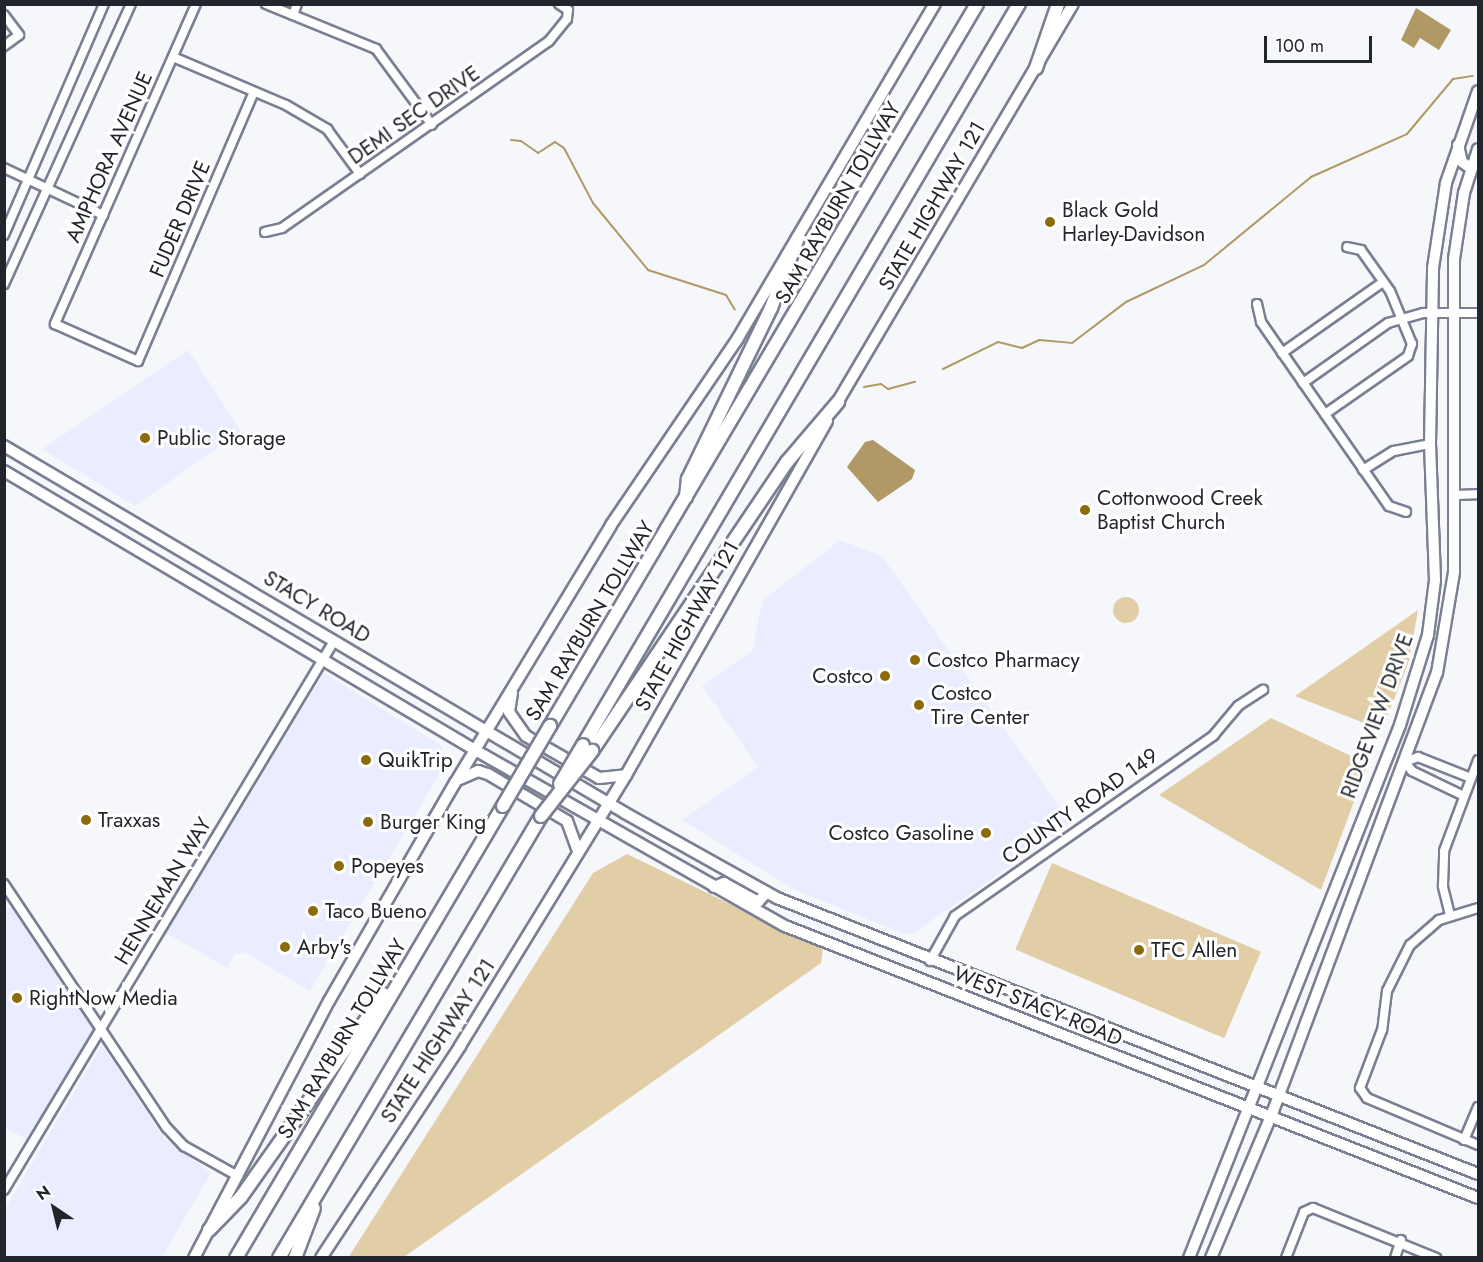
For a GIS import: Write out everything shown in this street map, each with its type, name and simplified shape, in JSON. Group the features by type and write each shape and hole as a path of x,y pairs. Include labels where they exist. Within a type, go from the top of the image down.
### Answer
{"highway":[{"name":"SAM RAYBURN TOLLWAY","path":"236,1257 977,4"},
{"path":"587,748 1019,4"},
{"path":"1036,68 1059,4"},
{"path":"685,501 688,479 771,308 798,238"},
{"path":"279,1257 538,820 788,462 838,402"},
{"path":"210,1230 241,1197 346,1042 413,958"},
{"path":"295,1257 318,1191"}],"main road":[{"path":"194,1257 329,1001 455,783 611,525 738,339 935,4"},
{"name":"STATE HIGHWAY 121","path":"321,1257 460,1046 626,775 838,402 1073,4"},
{"name":"RIDGEVIEW DRIVE","path":"1189,1257 1259,1085 1414,684 1432,607 1431,313 1438,221 1458,142 1479,91"},
{"path":"1458,142 1462,162 1475,170"},
{"name":"RIDGEVIEW DRIVE","path":"1211,1257 1269,1119 1437,673 1449,623 1454,495 1451,313 1456,249 1478,153"},
{"name":"STACY ROAD","path":"4,446 608,803"},
{"name":"STACY ROAD","path":"4,471 323,661 598,820"},
{"path":"134,548 146,530"},
{"path":"513,687 508,712 526,736 599,778 626,775"},
{"path":"1388,755 1405,762"},
{"path":"455,783 468,773 488,774 567,822 578,852"},
{"name":"WEST STACY ROAD","path":"608,803 767,892 930,962 1259,1085 1479,1174"},
{"name":"WEST STACY ROAD","path":"598,820 785,927 1269,1119 1479,1198"},
{"path":"714,887 724,883 758,902 767,892"},
{"path":"922,982 930,962"}],"street":[{"path":"4,235 104,4"},
{"path":"4,284 50,189 130,4"},
{"name":"AMPHORA AVENUE","path":"55,324 196,4"},
{"path":"266,4 376,49 432,125"},
{"path":"293,15 297,4"},
{"name":"DEMI SEC DRIVE","path":"265,232 282,228 549,41 567,19 568,10 559,4"},
{"path":"4,15 19,35 4,46"},
{"path":"173,57 255,92 327,129 360,174"},
{"name":"FUDER DRIVE","path":"55,324 138,361 255,92"},
{"path":"4,168 103,215"},
{"path":"1325,414 1408,356 1412,344 1402,318 1383,282 1360,250 1347,247"},
{"path":"1282,352 1383,282"},
{"path":"1257,304 1260,322 1363,470 1389,506 1406,512"},
{"path":"1303,383 1402,318 1431,313 1479,313"},
{"path":"1363,470 1394,451 1430,444"},
{"path":"1454,495 1479,494"},
{"name":"HENNEMAN WAY","path":"4,1190 334,641"},
{"name":"COUNTY ROAD 149","path":"930,962 955,916 1213,736 1238,706 1263,690"},
{"path":"1464,796 1412,771 1405,762 1418,757 1472,778"},
{"path":"1450,915 1442,863 1464,796 1479,760"},
{"path":"4,884 99,1031 167,1128 184,1146 238,1176"},
{"path":"1479,908 1450,915 1419,935 1403,956 1387,992 1382,1030 1360,1088 1367,1098 1479,1145"},
{"path":"1464,1140 1479,1107"},
{"path":"1286,1257 1308,1209 1401,1240 1436,1257"},
{"path":"1395,1257 1401,1240"}],"shaded area":[{"path":"1416,8 1451,30 1439,50 1420,38 1414,48 1401,40"},
{"path":"188,350 241,431 135,506 42,449"},
{"path":"873,440 915,470 912,479 878,502 847,467 865,442"},
{"path":"840,540 882,556 1071,823 914,933 904,934 795,890 682,820 758,767 702,686 753,650 762,601"},
{"path":"1126,597 1135,601 1139,610 1135,619 1126,623 1117,619 1113,610 1117,601"},
{"path":"1418,610 1409,661 1382,730 1295,696"},
{"path":"324,673 442,746 444,766 310,991 244,952 235,954 227,968 166,933"},
{"path":"1271,718 1368,764 1321,890 1159,795"},
{"path":"627,854 823,949 821,963 404,1257 348,1258 593,873"},
{"name":"TFC Allen","path":"1052,863 1261,952 1224,1038 1015,950"},
{"path":"11,907 35,928 99,1031 26,1139 5,1128 4,912"},
{"path":"102,1045 165,1139 211,1173 162,1257 5,1257 5,1209"}],"waterway":[{"path":"943,369 998,342 1022,348 1039,340 1072,343 1126,302 1204,265 1311,177 1407,134 1453,79 1473,76"},
{"path":"511,140 521,141 538,153 555,142 564,148 593,203 648,270 726,295 735,310"},
{"path":"864,387 881,384 888,389 915,382"}],"place":[{"name":"Black Gold Harley-Davidson","path":"1050,222"},
{"name":"Public Storage","path":"145,438"},
{"name":"Cottonwood Creek Baptist Church","path":"1085,510"},
{"name":"Costco Pharmacy","path":"915,660"},
{"name":"Costco","path":"885,676"},
{"name":"Costco Tire Center","path":"919,705"},
{"name":"QuikTrip","path":"366,760"},
{"name":"Traxxas","path":"86,820"},
{"name":"Burger King","path":"368,822"},
{"name":"Costco Gasoline","path":"986,833"},
{"name":"Popeyes","path":"339,866"},
{"name":"Taco Bueno","path":"313,911"},
{"name":"Arby's","path":"285,947"},
{"name":"TFC Allen","path":"1139,950"},
{"name":"RightNow Media","path":"17,998"}]}
